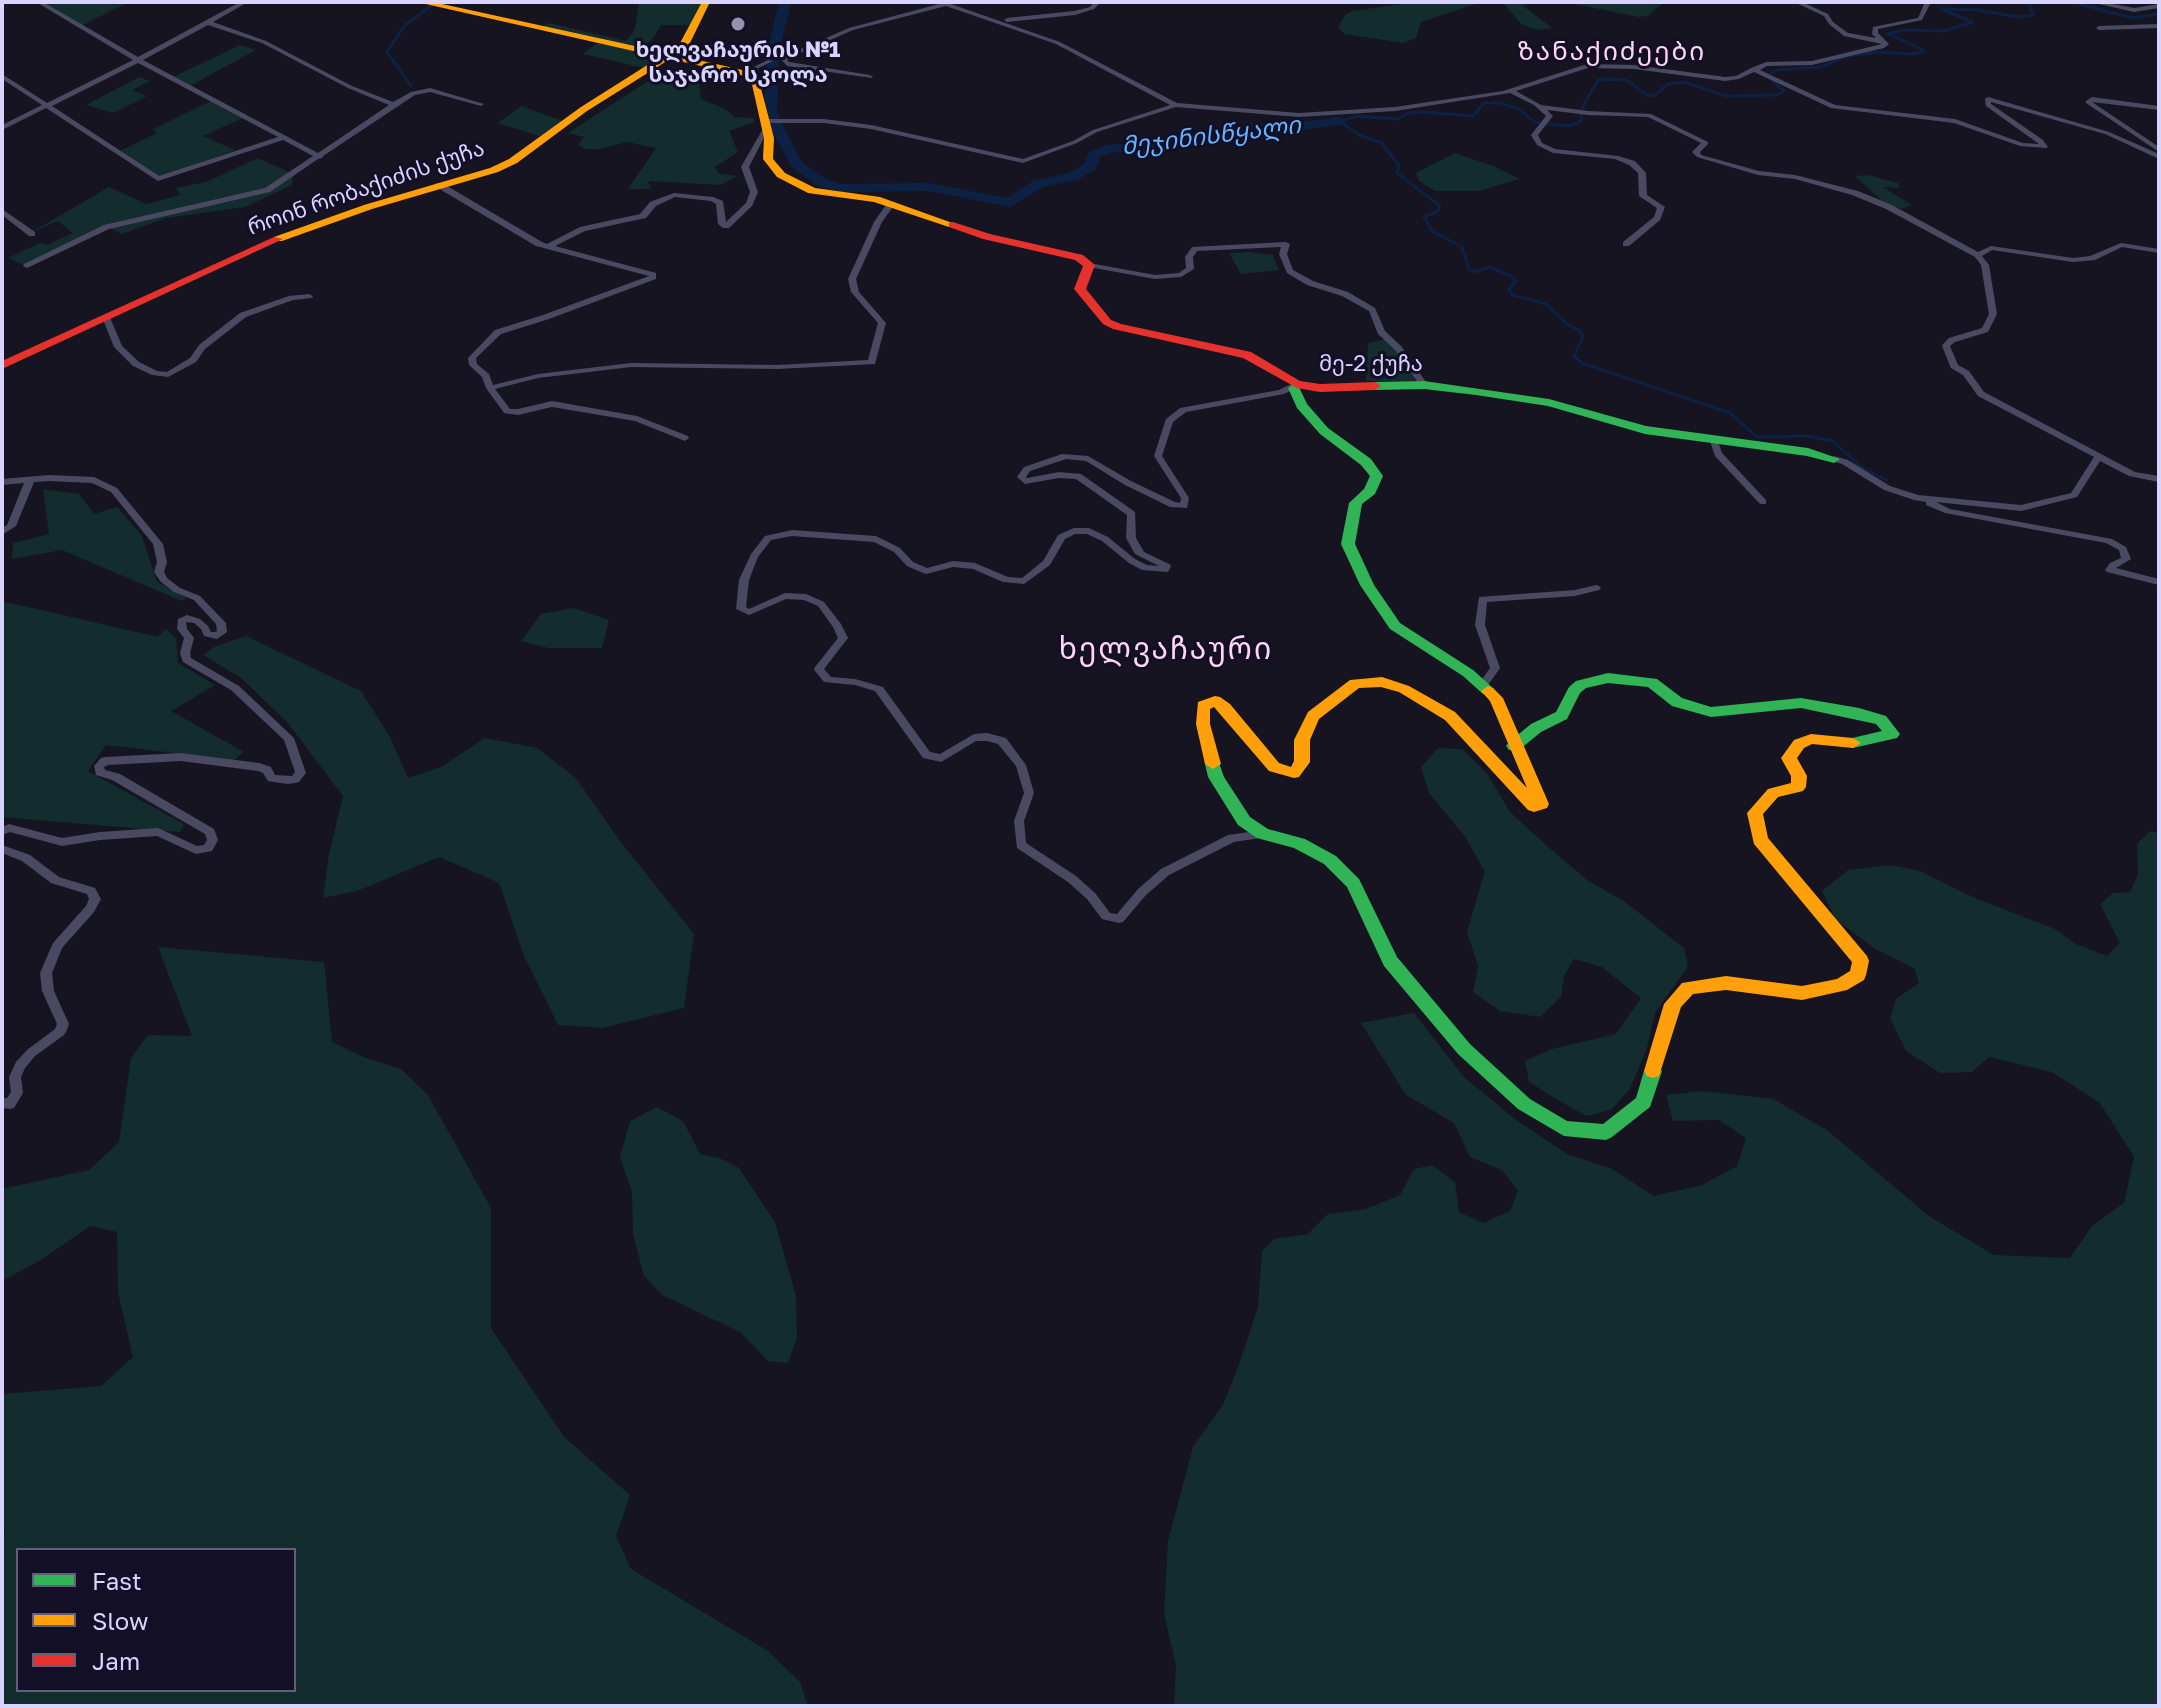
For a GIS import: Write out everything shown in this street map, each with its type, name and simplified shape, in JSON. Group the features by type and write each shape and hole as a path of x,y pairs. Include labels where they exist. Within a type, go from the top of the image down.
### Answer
{"street":[{"path":"39,2 138,60 320,157"},
{"path":"2,128 245,2"},
{"path":"421,2 744,73 755,79 767,123 771,164 798,185 812,191 891,204 987,237 1079,257 1089,265 1155,277 1181,275 1190,269 1189,257 1195,249 1286,244 1283,254 1290,271 1310,283 1345,294 1372,310 1381,332 1410,363 1424,385"},
{"name":"როინ რობაქიძის ქუჩა","path":"2,365 265,243 439,185 494,170 513,161 584,109 668,57 688,41 706,2"},
{"path":"998,20 1075,13 1092,8 1098,2"},
{"path":"1797,2 1826,15 1846,35 1884,41"},
{"path":"1884,41 1875,34 1875,28 1920,19 1928,2"},
{"path":"2093,2 2134,10 2157,8"},
{"path":"870,77 787,64 783,58 851,29 943,3 1058,43 1176,105 1269,114 1344,114 1512,92 1587,66 1681,71 1725,79 1737,78 1766,64 1812,63 1882,47 1886,44 1884,41"},
{"path":"209,23 264,42 350,87 394,105"},
{"path":"2099,28 2159,26"},
{"path":"744,73 770,61"},
{"path":"1753,69 1776,77 1833,107 1955,121 2022,145 2044,147 2041,141 1988,105 1988,99 2107,133 2159,157"},
{"path":"2,76 161,180 250,146 282,138"},
{"path":"27,266 107,227 267,190 413,93 430,90 481,104"},
{"path":"1512,92 1550,116 1534,135 1539,144 1553,151 1616,157 1632,163 1642,173 1643,196 1661,207 1657,218 1626,244"},
{"path":"2159,108 2092,99 2088,102 2159,150"},
{"path":"767,123 784,120 824,121 871,127 1023,161 1075,142 1095,131 1176,105"},
{"path":"1540,107 1588,113 1649,115 1706,143 1696,152 1699,156 1758,173 1806,180 1855,193 1889,207 1978,255 1985,265 1993,314 1985,330 1952,340 1946,346 1954,366 1966,373 1981,394 2132,474 2159,479"},
{"path":"547,247 583,229 643,216 653,204 674,195 713,199 720,203 722,224 726,226 749,204 754,192 745,167 767,123"},
{"path":"439,185 547,247 653,275 652,279 498,332 472,358 473,365 486,376 490,388 507,411 518,412 552,404 637,419 685,438"},
{"path":"490,388 538,376 631,365 777,367 872,362 882,323 855,292 852,279 878,222 891,204"},
{"path":"2,211 32,234"},
{"path":"1978,255 1991,248 2073,260 2092,258 2121,245 2159,251"},
{"name":"მე-2 ქუჩა","path":"1089,265 1080,289 1107,322 1117,327 1247,355 1296,386 1424,385 1549,403 1645,430 1808,452 1845,462 1887,488 1917,498 2021,508 2074,495 2098,457"},
{"path":"106,317 118,347 136,364 168,375 193,360 202,347 243,315 292,298 309,296"},
{"path":"1263,834 1232,838 1165,872 1142,892 1119,919 1106,916 1091,896 1072,879 1021,845 1019,821 1029,793 1021,765 1002,741 974,738 941,758 927,755 879,689 855,682 828,680 819,669 843,638 821,604 806,597 785,596 749,612 741,609 744,580 754,556 768,538 792,533 876,539 897,550 910,564 926,571 953,564 975,566 1006,580 1024,581 1047,563 1061,537 1074,531 1089,531 1145,568 1165,570 1166,566 1140,554 1131,538 1132,514 1078,476 1059,475 1025,481 1021,477 1027,469 1065,456 1088,459 1128,483 1173,505 1184,506 1185,498 1158,456 1169,421 1183,410 1296,386 1301,405 1324,431 1366,462 1377,476 1370,491 1356,503 1348,544 1367,585 1395,626 1496,698 1514,746 1541,804 1534,806 1450,716 1404,689 1382,682 1355,683 1313,716 1302,740 1302,762 1294,773 1274,767 1225,708 1215,701 1203,706 1203,724 1216,777 1244,821 1263,834 1299,843 1330,860 1353,883 1390,961 1464,1049 1524,1104 1564,1128 1606,1132 1644,1102 1673,1004 1688,988 1726,983 1802,993 1841,985 1858,975 1861,961 1760,840 1755,813 1773,793 1798,787 1799,776 1789,758 1799,744 1811,739 1860,744 1892,734 1881,720 1801,703 1711,712 1677,702 1652,682 1608,678 1581,684 1574,690 1562,715 1536,728 1514,746"},
{"path":"1714,441 1718,454 1763,502"},
{"path":"2,532 11,526 30,480"},
{"path":"2,482 94,480 114,490 158,544 162,562 159,572 164,580 177,590 197,598 221,623 222,632 217,636 207,634 197,621 187,618 181,621 182,629 189,638 185,653 187,660 235,688 289,738 301,773 295,779 287,780 272,778 267,770 259,767 181,757 105,761 99,766 100,772 140,790 210,832 213,840 208,848 196,850 158,832 62,842 9,828 2,831"},
{"path":"1917,498 1948,511 2109,541 2123,549 2126,559 2113,565 2110,570 2159,582"},
{"path":"1482,686 1495,668 1480,625 1482,599 1575,593 1596,588"},
{"path":"2,849 26,858 55,880 91,891 95,899 57,946 46,973 48,991 63,1024 60,1032 20,1065 15,1077 17,1093 10,1104 2,1103"}],"green space":[{"path":"53,2 129,2 81,26 46,6"},
{"path":"639,2 706,2 696,25 661,25 651,41 637,49 668,57 648,69 583,54 599,42 540,28 549,23 626,41 635,29"},
{"path":"1415,2 1529,2 1523,6 1552,28 1537,30 1521,24 1504,4 1495,3 1479,3 1421,22 1416,38 1403,43 1345,34 1338,27 1346,14 1353,11"},
{"path":"1564,2 1664,2 1648,16 1639,17"},
{"path":"240,45 256,50 188,87 171,78"},
{"path":"657,75 699,82 701,99 735,117 753,118 755,122 729,131 738,152 715,167 718,173 738,176 720,185 650,181 647,184 651,185 649,189 628,189 656,148 627,142 600,149 585,149 578,145 584,137 568,133"},
{"path":"139,77 150,81 132,90 147,96 113,113 86,105"},
{"path":"211,101 243,118 203,136 235,150 159,177 120,151 157,133 153,129"},
{"path":"521,106 566,122 545,138 498,123"},
{"path":"1455,153 1520,179 1479,191 1435,191 1419,181 1416,173"},
{"path":"258,158 293,174 292,185 245,207 166,218 122,234 107,227 27,266 8,258 40,243 46,245 73,233 58,221 30,233 109,187 146,204 180,195 176,188 206,182"},
{"path":"1868,175 1898,183 1900,188 1883,187 1912,205 1901,209 1883,202 1855,176"},
{"path":"1229,253 1273,255 1279,270 1241,274"},
{"path":"1386,339 1401,355 1416,381 1366,381 1368,343"},
{"path":"43,489 79,494 94,514 117,507 142,536 157,582 187,598 182,601 62,550 12,559 13,543 49,534"},
{"path":"2,601 158,637 166,629 176,638 178,663 215,685 171,711 244,752 234,760 106,745 88,771 184,824 180,832 2,817"},
{"path":"574,608 609,620 602,648 548,648 521,641 541,614"},
{"path":"246,636 361,691 390,737 408,778 441,767 485,738 537,748 576,778 620,841 694,934 684,1008 602,1028 558,1025 524,956 499,883 439,857 357,891 323,898 329,854 343,796 287,722 241,678 203,655 216,646"},
{"path":"1438,748 1462,749 1487,773 1510,812 1547,846 1587,880 1625,902 1684,948 1688,966 1655,1013 1647,1048 1630,1089 1611,1110 1586,1116 1529,1082 1525,1061 1552,1049 1616,1034 1641,998 1602,967 1574,959 1564,976 1561,997 1540,1017 1500,1011 1473,992 1478,966 1467,932 1485,871 1463,834 1429,793 1421,767"},
{"path":"2150,831 2159,833 2159,1706 1174,1706 1176,1666 1164,1613 1168,1541 1193,1447 1223,1405 1258,1307 1262,1251 1274,1239 1308,1234 1328,1214 1366,1209 1400,1195 1414,1169 1432,1165 1455,1182 1459,1212 1483,1223 1510,1211 1518,1191 1502,1170 1470,1157 1454,1123 1406,1095 1361,1023 1414,1013 1464,1077 1515,1119 1567,1154 1612,1169 1654,1196 1702,1185 1737,1166 1746,1138 1719,1120 1673,1121 1666,1095 1703,1091 1773,1099 1827,1130 1930,1217 1994,1255 2070,1258 2092,1226 2124,1203 2134,1157 2100,1103 2052,1072 1989,1057 1972,1072 1940,1073 1906,1051 1890,1018 1896,999 1919,983 1914,968 1877,950 1836,920 1822,891 1848,870 1890,865 1920,871 1975,898 2055,929 2076,944 2107,956 2120,943 2100,904 2113,893 2130,892 2138,875 2137,844"},
{"path":"158,947 324,962 332,1042 363,1057 401,1069 428,1095 491,1208 491,1328 564,1437 630,1495 616,1536 631,1569 768,1651 800,1682 808,1706 2,1706 2,1542 5,1533 2,1516 2,1394 101,1386 133,1357 118,1292 117,1232 90,1226 41,1260 2,1281 2,1189 89,1170 119,1142 131,1058 148,1035 192,1036"},
{"path":"657,1107 683,1121 700,1154 719,1158 739,1168 775,1222 796,1296 797,1337 788,1363 768,1361 740,1332 662,1295 644,1276 633,1234 632,1192 620,1157 630,1121"}],"waterway":[{"path":"411,86 387,52 405,25 436,2"},
{"name":"მეჯინისწყალი","path":"785,2 773,52 770,113 796,164 823,183 841,188 929,187 1010,203 1038,184 1074,176 1091,166 1094,155 1107,149 1180,143 1251,127 1286,128 1340,121"},
{"path":"1340,121 1357,116 1398,119 1408,113 1423,112 1473,116 1484,103 1500,103 1520,109 1534,122 1569,126 1581,121 1582,108 1598,80 1607,79 1626,80 1648,96 1655,95 1668,84 1684,82 1726,96 1777,95 1784,91 1767,76 1777,70 1821,67 1847,56 1880,52 1913,54 1925,51 1888,34 1905,30 1944,31 1973,22 1941,9 1978,10 2019,17 2033,15 2029,2"},
{"path":"2072,2 2132,18 2159,14"},
{"path":"1341,122 1359,135 1382,143 1399,166 1397,173 1440,206 1438,211 1424,217 1432,231 1462,247 1469,269 1476,272 1489,267 1511,276 1516,281 1509,290 1512,295 1546,304 1567,324 1580,331 1583,337 1574,356 1582,363 1730,413 1757,437 1807,436 1833,441 1861,467 1886,480"}],"traffic: fast":[{"path":"1375,386 1424,385 1476,391 1549,403 1645,430 1808,452 1834,459"},
{"path":"1294,388 1301,405 1324,431 1366,462 1377,476 1370,491 1356,503 1348,544 1367,585 1395,626 1468,673 1488,691"},
{"path":"1514,746 1536,728 1562,715 1574,690 1581,684 1608,678 1652,682 1677,702 1711,712 1801,703 1859,713 1881,720 1892,734 1853,743"},
{"path":"1213,764 1216,777 1244,821 1263,834 1299,843 1330,860 1353,883 1390,961 1464,1049 1524,1104 1564,1128 1606,1132 1644,1102 1653,1071"}],"traffic: slow":[{"path":"421,2 744,73 755,79 769,138 768,159 781,175 812,191 876,199 953,225"},
{"path":"278,239 368,207 494,170 513,161 584,109 683,47 706,2"},
{"path":"1213,764 1203,724 1203,706 1215,701 1225,708 1274,767 1294,773 1302,762 1302,740 1313,716 1355,683 1382,682 1404,689 1450,716 1534,806 1541,804 1496,698 1488,691"},
{"path":"1653,1071 1673,1004 1688,988 1726,983 1802,993 1841,985 1858,975 1861,961 1760,840 1755,813 1773,793 1798,787 1799,776 1789,758 1799,744 1811,739 1853,743"}],"traffic: jam":[{"path":"953,225 987,237 1079,257 1089,265 1080,289 1107,322 1117,327 1247,355 1297,384 1320,388 1375,386"},
{"path":"2,365 278,239"}],"place":[{"name":"ხელვაჩაურის №1 საჯარო სკოლა","path":"738,24"}],"district":[{"name":"ზანაქიძეები","path":"1612,52"},
{"name":"ხელვაჩაური","path":"1166,649"}]}
